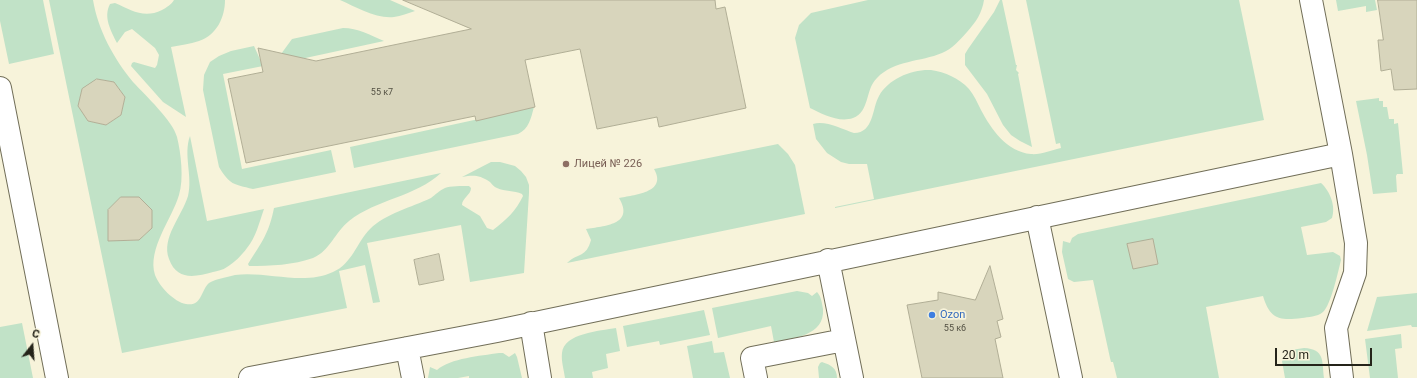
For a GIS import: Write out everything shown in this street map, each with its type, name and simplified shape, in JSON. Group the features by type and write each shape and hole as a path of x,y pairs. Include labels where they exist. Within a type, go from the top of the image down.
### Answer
{"lane":[{"path":"1311,0 1341,154 1356,243 1355,273 1336,328 1342,378"},
{"path":"0,88 57,378"},
{"path":"250,378 531,323 1341,154"},
{"path":"1037,217 1071,378"},
{"path":"828,260 852,378"},
{"path":"531,323 540,378"},
{"path":"756,378 752,358 844,340"},
{"path":"407,348 413,378"}],"green space":[{"path":"0,0 43,0 54,54 9,64 0,21"},
{"path":"49,0 93,0 95,11 103,33 119,64 170,123 177,137 181,158 181,189 176,204 161,234 154,255 153,265 155,275 160,284 172,297 181,303 195,303 198,301 209,283 235,275 247,274 310,278 333,272 345,264 365,234 376,224 391,215 431,198 447,187 469,186 471,190 463,200 462,205 480,216 487,228 493,230 514,211 523,196 522,194 495,187 483,178 473,176 462,177 491,162 500,162 515,166 526,177 529,185 529,193 524,273 470,282 461,225 367,243 380,302 373,303 365,265 339,271 347,308 122,353","holes":["97,79 114,82 125,97 121,115 106,125 88,121 78,106 82,89","121,197 139,197 152,210 152,228 139,240 121,241 108,228 108,210"]},
{"path":"174,0 225,0 222,19 211,34 199,41 171,47 186,117 163,102 131,66 134,62 155,68 159,55 155,48 132,29 125,32 117,43 110,29 107,14 110,4 115,3 132,11 149,14 162,10 170,5"},
{"path":"340,0 390,0 415,11 394,17 380,16 366,12"},
{"path":"868,0 984,0 982,9 976,21 952,47 934,56 900,65 884,72 873,83 865,106 858,115 848,119 836,119 810,108 795,38 799,25 811,13"},
{"path":"1000,0 1002,0 1017,65 1016,70 1019,73 1032,147 1011,135 1003,125 987,94 965,65 965,54 994,12"},
{"path":"1026,0 1239,0 1264,120 835,208 874,199 867,164 849,164 841,162 827,153 816,139 813,124 823,123 854,133 861,132 869,124 879,96 883,90 894,80 916,71 936,71 952,76 961,82 969,89 995,132 1014,149 1035,154 1061,148 1060,143 1056,144"},
{"path":"1336,0 1375,0 1377,10 1366,12 1366,6 1338,11"},
{"path":"343,28 369,34 384,41 273,65 292,39"},
{"path":"254,46 263,66 223,74 242,169 331,150 336,172 253,189 229,181 219,167 203,90 204,75 210,62 219,56 231,51"},
{"path":"1379,98 1379,101 1383,101 1383,107 1387,107 1389,119 1394,119 1394,124 1398,123 1403,174 1397,174 1396,176 1397,192 1373,194 1356,101"},
{"path":"534,107 531,119 527,126 518,134 354,168 350,147"},
{"path":"190,136 207,221 264,209 253,239 238,259 222,270 206,274 187,276 177,271 172,266 167,251 173,227 188,196 189,181 187,151"},
{"path":"778,144 788,154 795,165 805,214 567,263 587,250 591,240 586,229 609,225 620,219 623,214 623,207 619,198 640,194 653,188 657,177 654,169"},
{"path":"441,173 420,188 372,208 349,221 344,225 324,251 313,258 282,265 249,266 248,264 267,231 274,208"},
{"path":"1321,183 1327,190 1333,204 1332,218 1326,222 1301,227 1307,255 1333,252 1340,256 1341,260 1334,288 1329,303 1323,312 1310,317 1294,319 1276,317 1269,310 1263,296 1206,307 1219,378 1117,378 1113,362 1111,362 1110,358 1093,280 1074,282 1068,279 1062,252 1063,241 1070,243 1072,238 1078,234"},
{"path":"797,291 808,293 812,296 817,292 820,298 823,309 822,318 819,325 813,330 798,337 774,342 771,326 718,338 712,308"},
{"path":"1417,293 1417,327 1412,327 1411,325 1367,331 1377,297"},
{"path":"704,310 710,335 660,345 659,341 627,347 623,326"},
{"path":"22,323 33,378 0,378 0,327"},
{"path":"616,328 620,351 606,354 608,368 592,372 593,378 565,378 562,353 564,346 569,341 584,334"},
{"path":"1401,334 1402,348 1395,349 1398,378 1370,378 1365,339"},
{"path":"712,341 714,353 724,352 730,378 693,378 687,346"},
{"path":"1304,348 1311,349 1319,353 1322,361 1324,378 1285,378 1282,361 1291,350"},
{"path":"503,353 509,357 515,353 522,378 469,378 469,376 458,378 428,378 430,367 437,370 458,360"},
{"path":"822,362 835,369 837,378 819,378 818,367"}],"building":[{"path":"403,0 715,0 716,9 725,7 746,108 659,127 657,117 597,129 580,49 525,60 535,107 476,121 475,116 246,163 228,79 263,72 258,48 316,61 471,29"},
{"path":"1378,0 1417,0 1417,89 1394,90 1391,69 1381,71 1378,40 1383,40"},
{"path":"97,79 114,82 125,97 121,115 106,125 88,121 78,106 82,89"},
{"path":"121,197 139,197 152,210 152,228 139,240 108,241 108,210"},
{"path":"1153,239 1158,264 1133,269 1127,244"},
{"path":"439,254 444,280 419,285 414,260"},
{"path":"990,266 1003,319 997,321 1001,337 995,339 1003,378 922,378 907,305 938,300 938,292 975,300"}],"place":[{"name":"Лицей № 226","path":"566,164"},
{"name":"Ozon","path":"932,315"}]}
